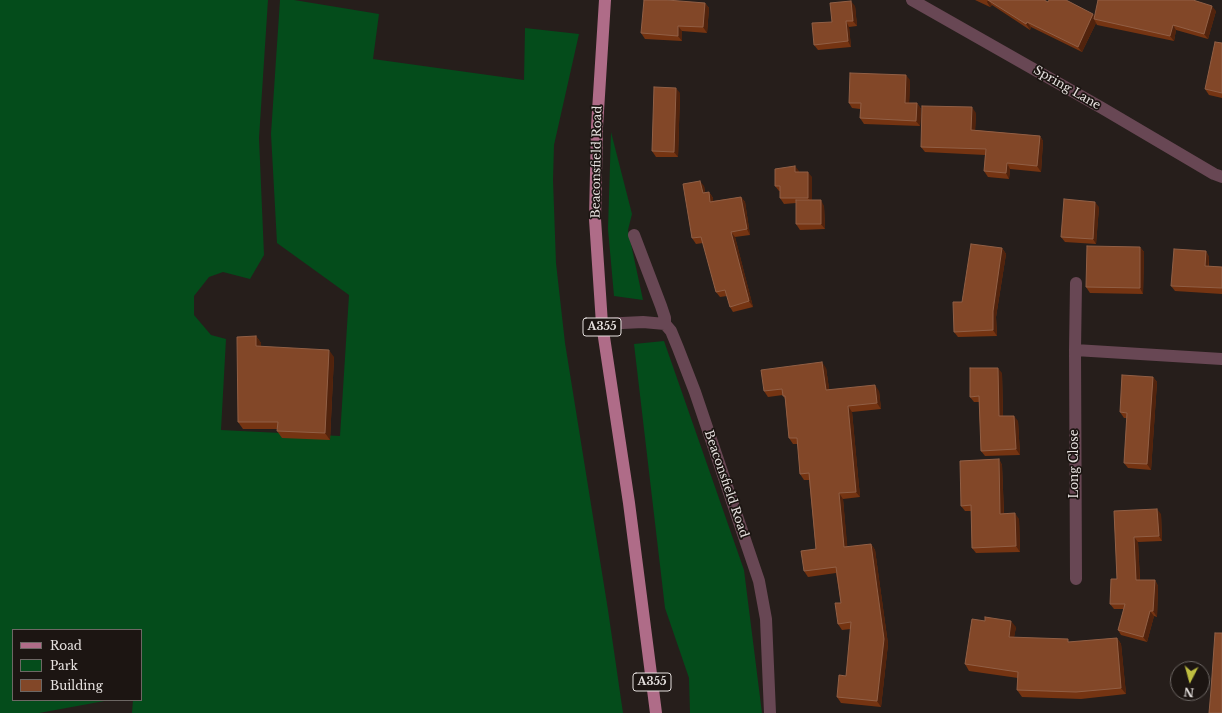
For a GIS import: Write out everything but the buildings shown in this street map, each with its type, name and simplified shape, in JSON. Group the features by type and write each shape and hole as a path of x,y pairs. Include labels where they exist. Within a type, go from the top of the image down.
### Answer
{"main road":[{"name":"Beaconsfield Road","path":"605,0 596,127 595,219 602,324 630,510 656,713"}],"street":[{"name":"Spring Lane","path":"912,0 1102,108 1214,174 1222,177"},
{"name":"Beaconsfield Road","path":"634,235 661,306 665,318 665,324 671,331 695,392 759,581 766,620 770,713"},
{"name":"Long Close","path":"1076,283 1076,579"},
{"path":"602,324 643,322 665,324"},
{"path":"1075,350 1222,359"}],"green space":[{"path":"0,0 268,0 259,138 264,255 250,279 223,272 209,277 194,296 194,315 211,335 226,339 221,430 340,436 349,295 277,243 271,134 280,0 294,0 379,14 373,59 524,80 525,28 579,34 554,145 553,180 556,263 565,343 623,713 132,713 133,701 142,701 142,629 12,629 12,701 105,701 39,713 0,713"},
{"path":"611,132 632,214 628,230 643,300 614,296 608,229"},
{"path":"664,341 744,570 762,713 690,713 689,678 665,608 634,344"}]}
